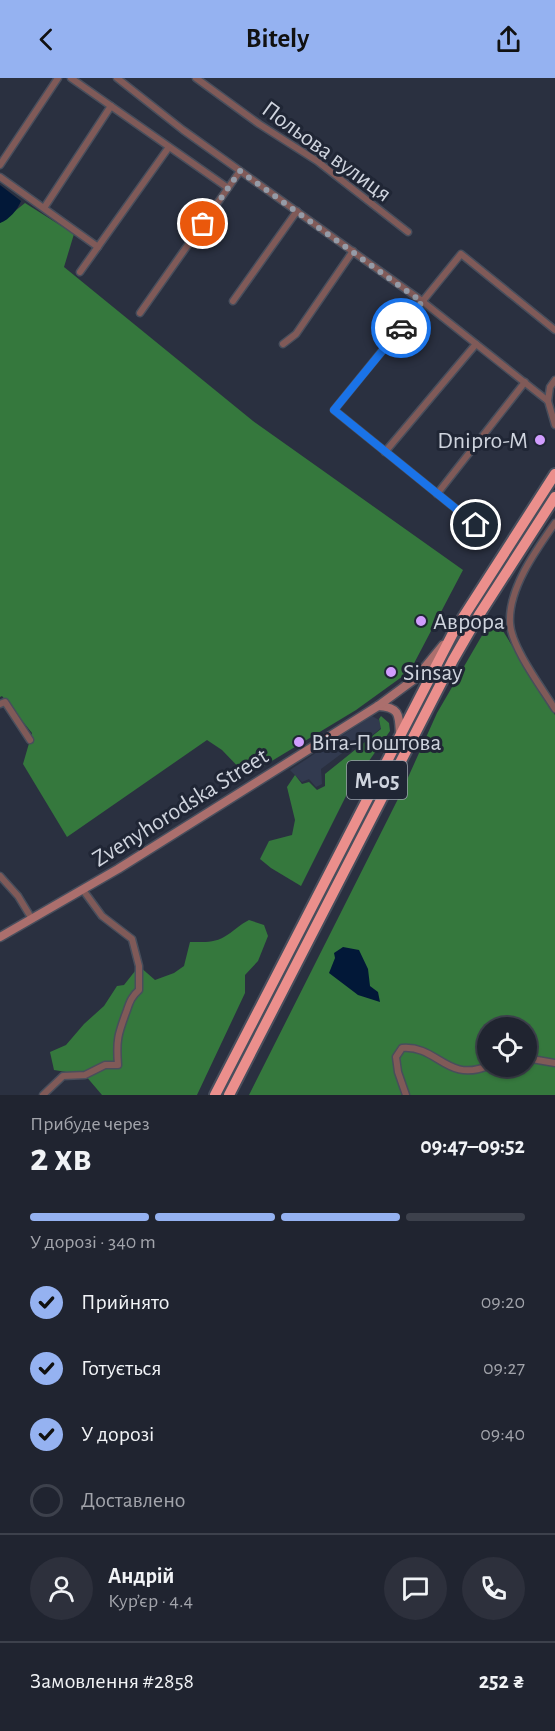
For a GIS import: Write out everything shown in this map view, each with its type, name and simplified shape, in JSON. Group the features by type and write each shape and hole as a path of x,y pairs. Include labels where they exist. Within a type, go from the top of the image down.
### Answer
{"highway":[{"name":"М-05","path":"215,1095 453,633 555,474"},
{"name":"М-05","path":"229,1095 453,660 485,605 555,497"}],"street":[{"path":"0,165 58,78"},
{"path":"71,78 228,188"},
{"path":"117,78 183,130 378,269 548,401"},
{"name":"Польова вулиця","path":"196,78 259,124 316,161 408,232"},
{"path":"44,208 111,106"},
{"path":"80,272 169,147"},
{"path":"140,313 240,171"},
{"path":"0,177 98,247"},
{"path":"233,301 297,211"},
{"path":"283,344 296,334 353,251"},
{"path":"476,525 334,410 461,254 555,330"},
{"path":"385,452 476,344"},
{"path":"555,380 550,387 548,401 555,425"},
{"path":"437,494 525,382"},
{"path":"555,523 535,551 519,582 511,606 510,624 516,644 555,709"},
{"name":"Zvenyhorodska Street","path":"0,937 83,890 378,706 416,678 453,633"},
{"path":"0,705 5,702 30,740"},
{"path":"378,706 390,706 396,711 399,715 400,735"},
{"path":"0,876 18,896 33,919"},
{"path":"43,1095 63,1076 85,1075 105,1065 118,1065 116,1045 118,1030 131,997 139,990 138,958 132,939 102,916 83,890"},
{"path":"406,1095 398,1072 396,1057 402,1048 415,1047 461,1072 477,1070"},
{"path":"537,1060 555,1064"}],"shaded area":[{"path":"372,716 379,720 381,728 357,748 353,745 321,769 322,784 316,787 309,779 302,782 290,770"}],"green space":[{"path":"25,203 74,234 64,267 253,421 463,570 410,671 356,710 247,776 222,750 207,740 67,837 23,764 32,733 2,696 0,697 0,223"},
{"path":"498,623 555,715 555,1095 249,1095 401,793 437,713 484,632"},
{"path":"381,716 389,723 390,731 350,788 301,886 260,859 269,841 292,835 295,820 287,787 295,775 302,784 309,782 317,790 325,786 325,774 381,729 379,719"},
{"path":"249,920 264,925 268,936 258,961 245,975 245,993 197,1095 102,1095 85,1075 54,1070 50,1052 66,1045 104,1006 117,986 124,985 139,966 155,980 174,973 184,966 190,942 220,939"}],"water":[{"path":"0,185 21,201 13,214 0,223"},
{"path":"343,947 359,950 368,969 370,986 378,992 380,1002 358,995 329,973 335,958 334,953"}],"way so far":[{"path":"203,224 240,171 422,302 401,328"}],"place":[{"name":"Dnipro-M","path":"540,440"},
{"name":"Аврора","path":"421,621"},
{"name":"Sinsay","path":"391,672"},
{"name":"Віта-Поштова","path":"299,742"}],"route":[{"path":"401,328 334,410 476,525"}]}
